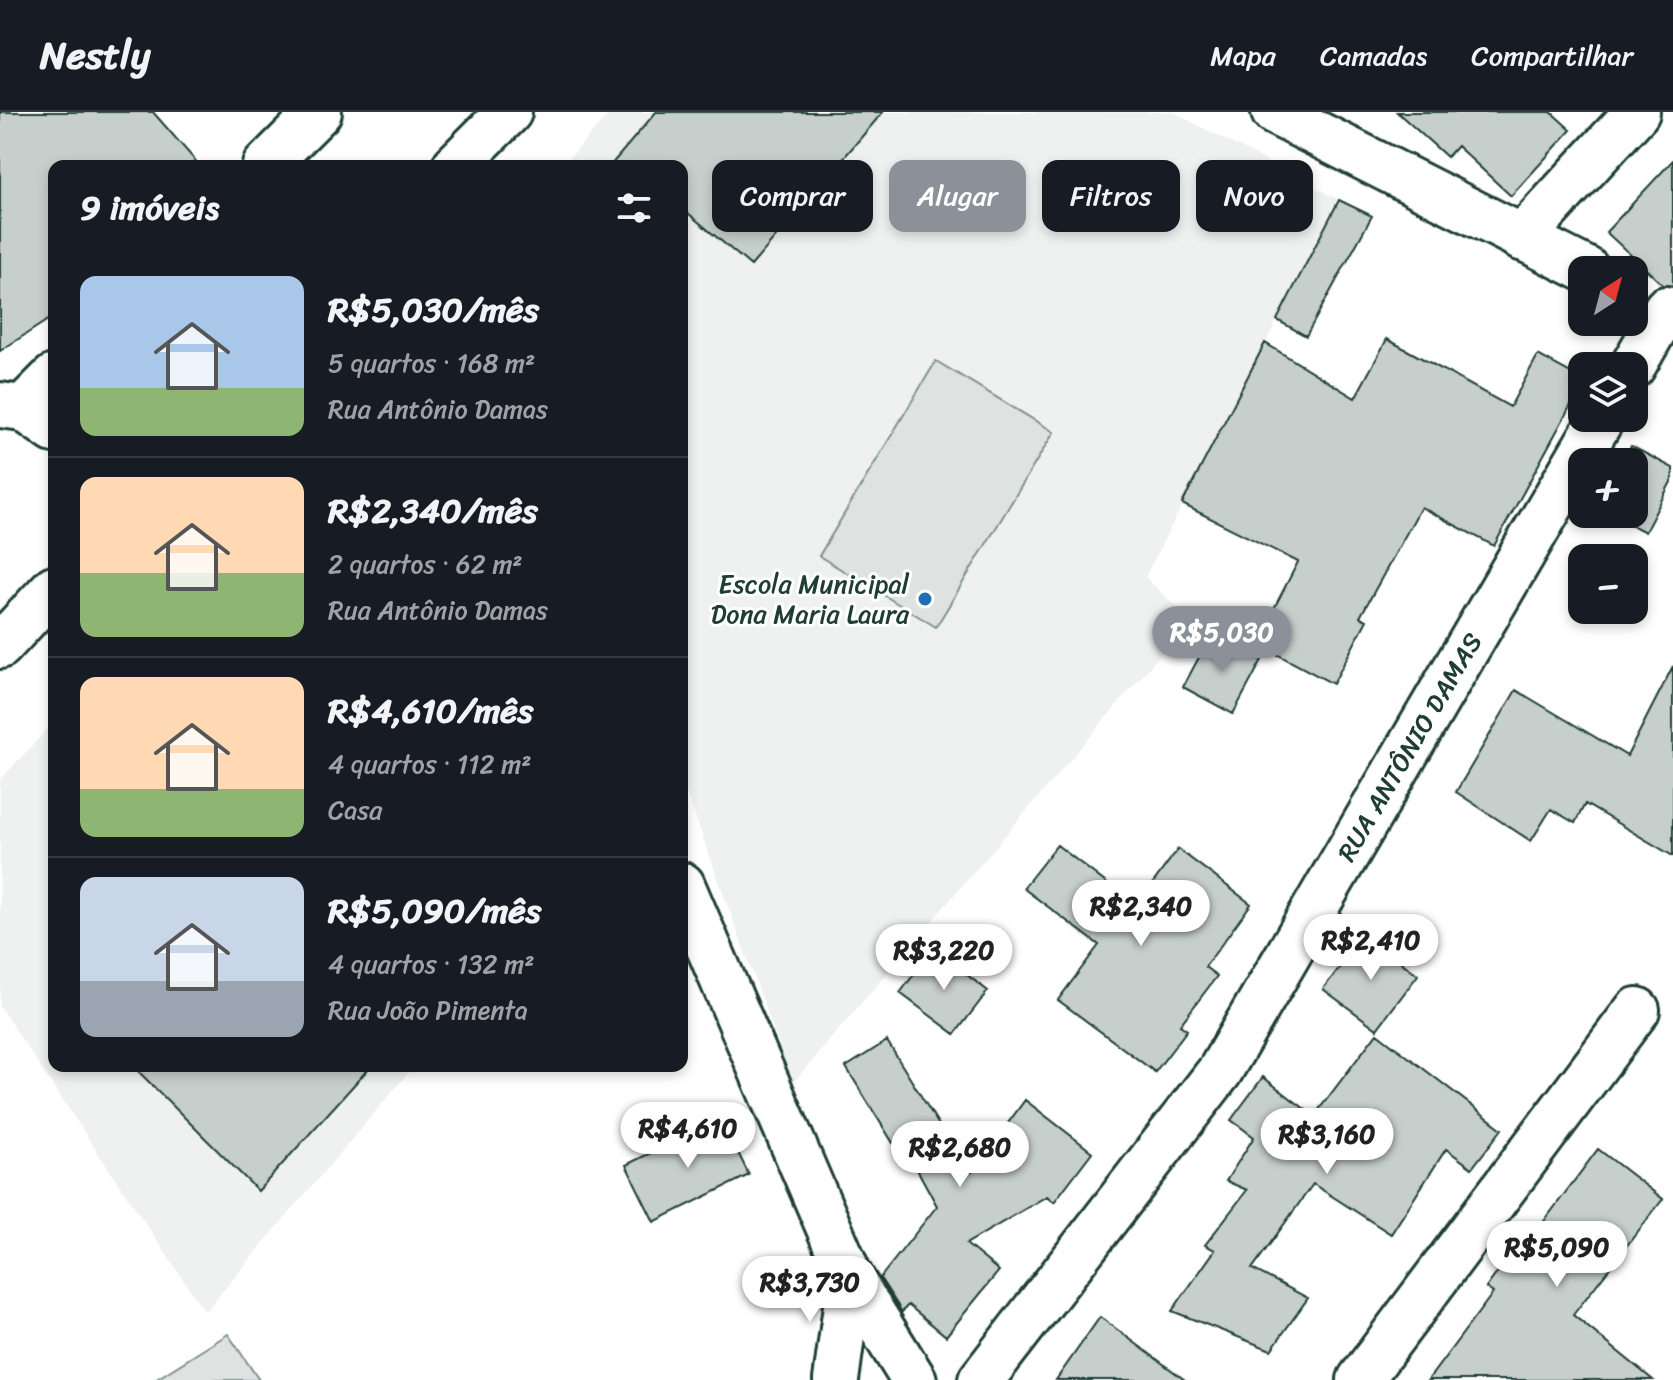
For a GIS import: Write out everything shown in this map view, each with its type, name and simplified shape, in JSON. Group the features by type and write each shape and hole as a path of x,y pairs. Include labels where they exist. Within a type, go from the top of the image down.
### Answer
{"street":[{"path":"271,160 319,112"},
{"path":"461,160 509,112"},
{"path":"1274,112 1568,261"},
{"path":"1521,238 1637,112"},
{"path":"1639,352 1658,305"},
{"path":"26,415 48,385"},
{"name":"RUA ANTÔNIO DAMAS","path":"981,1380 1220,1071 1594,432"},
{"path":"0,646 48,594"},
{"path":"688,899 850,1277 914,1380"},
{"path":"1360,1380 1637,1010"},
{"path":"836,1380 850,1277"}],"shaded area":[{"name":"Escola Municipal Dona Maria Laura","path":"611,112 1173,112 1264,160 1196,160 1196,232 1313,232 1313,186 1339,200 1145,577 1190,620 793,1083 688,797 688,160 567,160"},
{"path":"936,361 1054,432 936,627 819,556"},
{"path":"48,728 48,1072 409,1072 205,1312 0,1007 0,780"},
{"path":"228,1334 259,1380 155,1380"}],"building":[{"path":"0,112 153,112 195,160 48,160 48,320 0,351"},
{"path":"656,112 883,112 842,160 712,160 712,232 780,232 751,266 688,213 688,160 615,160"},
{"path":"1397,112 1551,112 1571,130 1511,196 1457,146 1447,157"},
{"path":"1673,160 1673,286 1663,285 1648,271 1648,256 1632,256 1606,232"},
{"path":"1339,200 1372,216 1306,336 1277,320"},
{"path":"1387,339 1510,407 1538,355 1568,371 1568,411 1494,546 1421,507 1360,617 1367,620 1333,684 1256,643 1298,562 1182,504 1265,343 1355,398"},
{"path":"1648,455 1673,468 1673,478 1648,526"},
{"path":"1212,633 1262,660 1233,714 1183,687"},
{"path":"1673,666 1673,856 1585,804 1575,823 1551,809 1531,841 1456,792 1516,690 1627,756"},
{"path":"1057,845 1136,906 1178,849 1251,904 1205,967 1217,976 1180,1025 1187,1030 1155,1072 1058,1000 1099,945 1023,888"},
{"path":"1365,935 1418,975 1377,1029 1323,989"},
{"path":"933,949 988,991 955,1034 900,993"},
{"path":"1377,1033 1502,1129 1472,1168 1446,1149 1391,1234 1313,1184 1252,1269 1308,1298 1271,1350 1172,1311 1215,1250 1205,1245 1247,1190 1226,1181 1254,1137 1231,1120 1263,1077 1314,1116"},
{"path":"887,1041 955,1151 959,1149 972,1172 1025,1100 1092,1152 1054,1202 1047,1196 966,1244 999,1271 946,1336 908,1305 902,1312 880,1278 937,1206 900,1138 893,1143 846,1067"},
{"path":"139,1072 366,1072 258,1191"},
{"path":"721,1118 749,1175 654,1222 626,1165"},
{"path":"1598,1149 1663,1199 1573,1315 1653,1380 1428,1380 1493,1293 1486,1288 1518,1244 1524,1248"},
{"path":"1100,1317 1185,1380 1056,1380"}],"place":[{"name":"Escola Municipal Dona Maria Laura","path":"925,599"}]}
